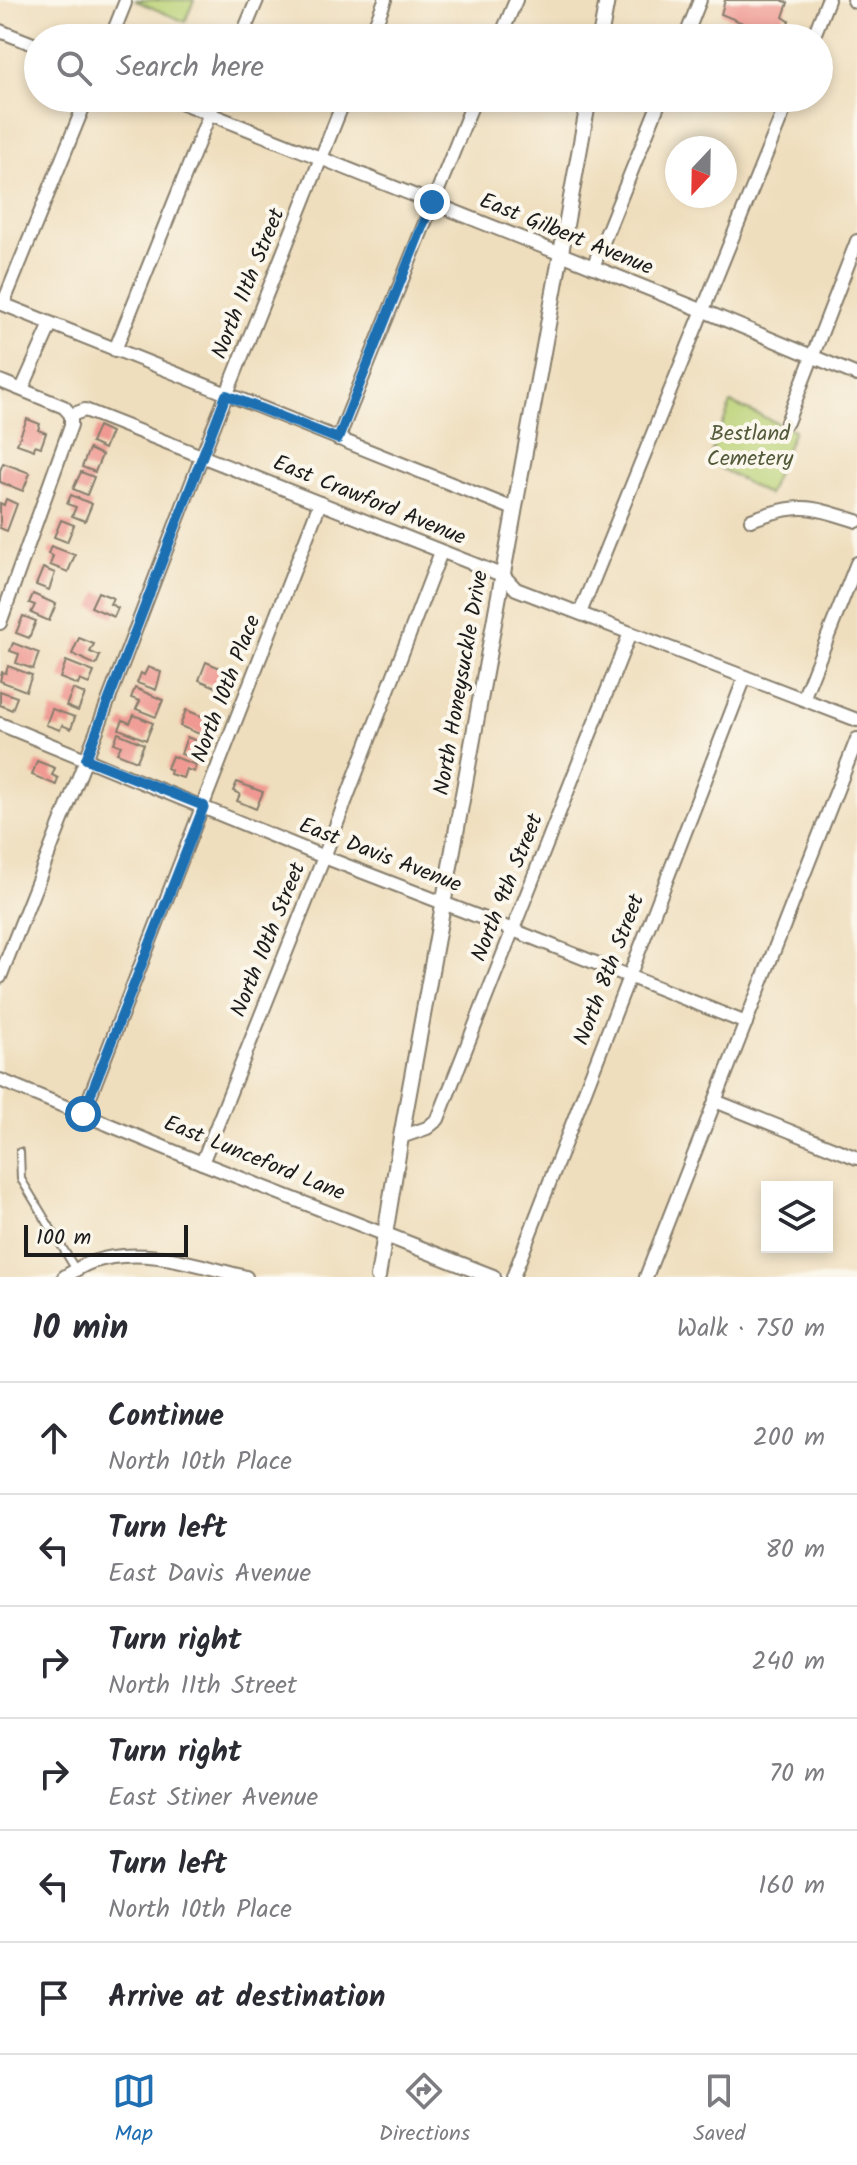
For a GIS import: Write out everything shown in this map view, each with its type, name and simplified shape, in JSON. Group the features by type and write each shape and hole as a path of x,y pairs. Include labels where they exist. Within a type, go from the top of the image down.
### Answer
{"street":[{"path":"247,24 257,0"},
{"path":"376,24 385,0"},
{"path":"506,24 516,0"},
{"path":"603,24 607,0"},
{"path":"691,24 700,0"},
{"path":"819,24 828,0"},
{"path":"117,24 125,3"},
{"path":"0,31 24,40"},
{"path":"81,112 2,303 514,509"},
{"name":"East Gilbert Avenue","path":"205,112 857,375"},
{"name":"North 11th Street","path":"0,977 339,112"},
{"path":"338,439 469,112"},
{"name":"North Honeysuckle Drive","path":"378,1277 586,112"},
{"path":"593,267 655,112"},
{"path":"580,613 783,112"},
{"path":"115,350 210,114"},
{"path":"787,422 857,241"},
{"path":"22,389 51,324"},
{"name":"East Crawford Avenue","path":"0,381 64,407 71,415 85,410 504,576 516,589 857,720"},
{"path":"0,623 71,425 71,415"},
{"name":"North 10th Place","path":"83,1114 320,503"},
{"path":"751,520 800,506 857,521"},
{"name":"North 10th Street","path":"202,1163 441,552"},
{"path":"803,699 857,563"},
{"name":"North 9th Street","path":"401,1137 427,1128 438,1119 630,633"},
{"name":"North 8th Street","path":"513,1277 745,677"},
{"name":"East Davis Avenue","path":"0,724 324,857 746,1023"},
{"path":"646,1277 746,1023 851,772 857,739"},
{"name":"East Lunceford Lane","path":"0,1080 493,1277"},
{"path":"715,1101 857,1158"},
{"path":"70,1274 89,1263 139,1255 246,1277"}],"lane":[{"path":"20,1152 21,1179 70,1274"}],"green space":[{"path":"134,0 194,0 185,22"},
{"name":"Bestland Cemetery","path":"731,403 794,430 768,495 708,461"}],"building":[{"path":"725,0 782,0 788,3 783,17 789,21 788,24 743,24 721,14"},
{"path":"27,419 40,424 38,430 46,433 41,447 35,445 34,450 17,444"},
{"path":"98,426 111,432 104,449 91,443"},
{"path":"89,449 102,455 95,472 82,467"},
{"path":"3,463 30,473 23,491 0,482"},
{"path":"81,472 94,477 87,495 73,489"},
{"path":"71,495 92,504 85,521 72,516 76,507 67,504"},
{"path":"6,499 17,504 7,531 0,528 0,503 4,505"},
{"path":"61,520 74,525 67,542 54,537"},
{"path":"51,546 75,555 68,572 50,565 53,556 48,554"},
{"path":"43,568 55,573 49,590 36,585"},
{"path":"98,592 113,598 110,604 118,608 114,617 91,607"},
{"path":"33,594 56,604 49,621 31,613 35,605 29,603"},
{"path":"23,616 36,621 29,638 16,633"},
{"path":"79,638 94,644 90,652 100,656 96,665 72,654"},
{"path":"13,643 39,653 33,669 16,663 19,654 10,651"},
{"path":"66,661 94,672 89,684 80,680 78,685 60,678"},
{"path":"206,662 232,673 228,683 222,680 218,688 199,680"},
{"path":"8,666 32,675 26,691 0,681 2,672 6,673"},
{"path":"148,667 161,672 156,690 137,683"},
{"path":"135,688 163,700 156,717 136,709 140,701 131,698"},
{"path":"73,689 85,694 78,711 66,706"},
{"path":"0,691 17,697 12,710 0,705"},
{"path":"52,709 75,717 71,729 62,725 60,730 46,725"},
{"path":"186,710 214,721 210,731 205,729 202,735 180,726"},
{"path":"134,715 153,723 146,740 119,729 123,720 130,723"},
{"path":"118,733 144,744 137,761 117,753 121,746 114,743"},
{"path":"187,737 202,743 198,761 181,754"},
{"path":"172,756 196,765 194,772 186,769 183,778 170,774 171,770 167,768"},
{"path":"37,761 55,768 52,775 58,778 56,785 32,775"},
{"path":"237,782 263,792 256,809 237,801 240,794 233,791"}],"route":[{"path":"83,1114 204,806 86,759 226,395 338,439 432,202"}]}
